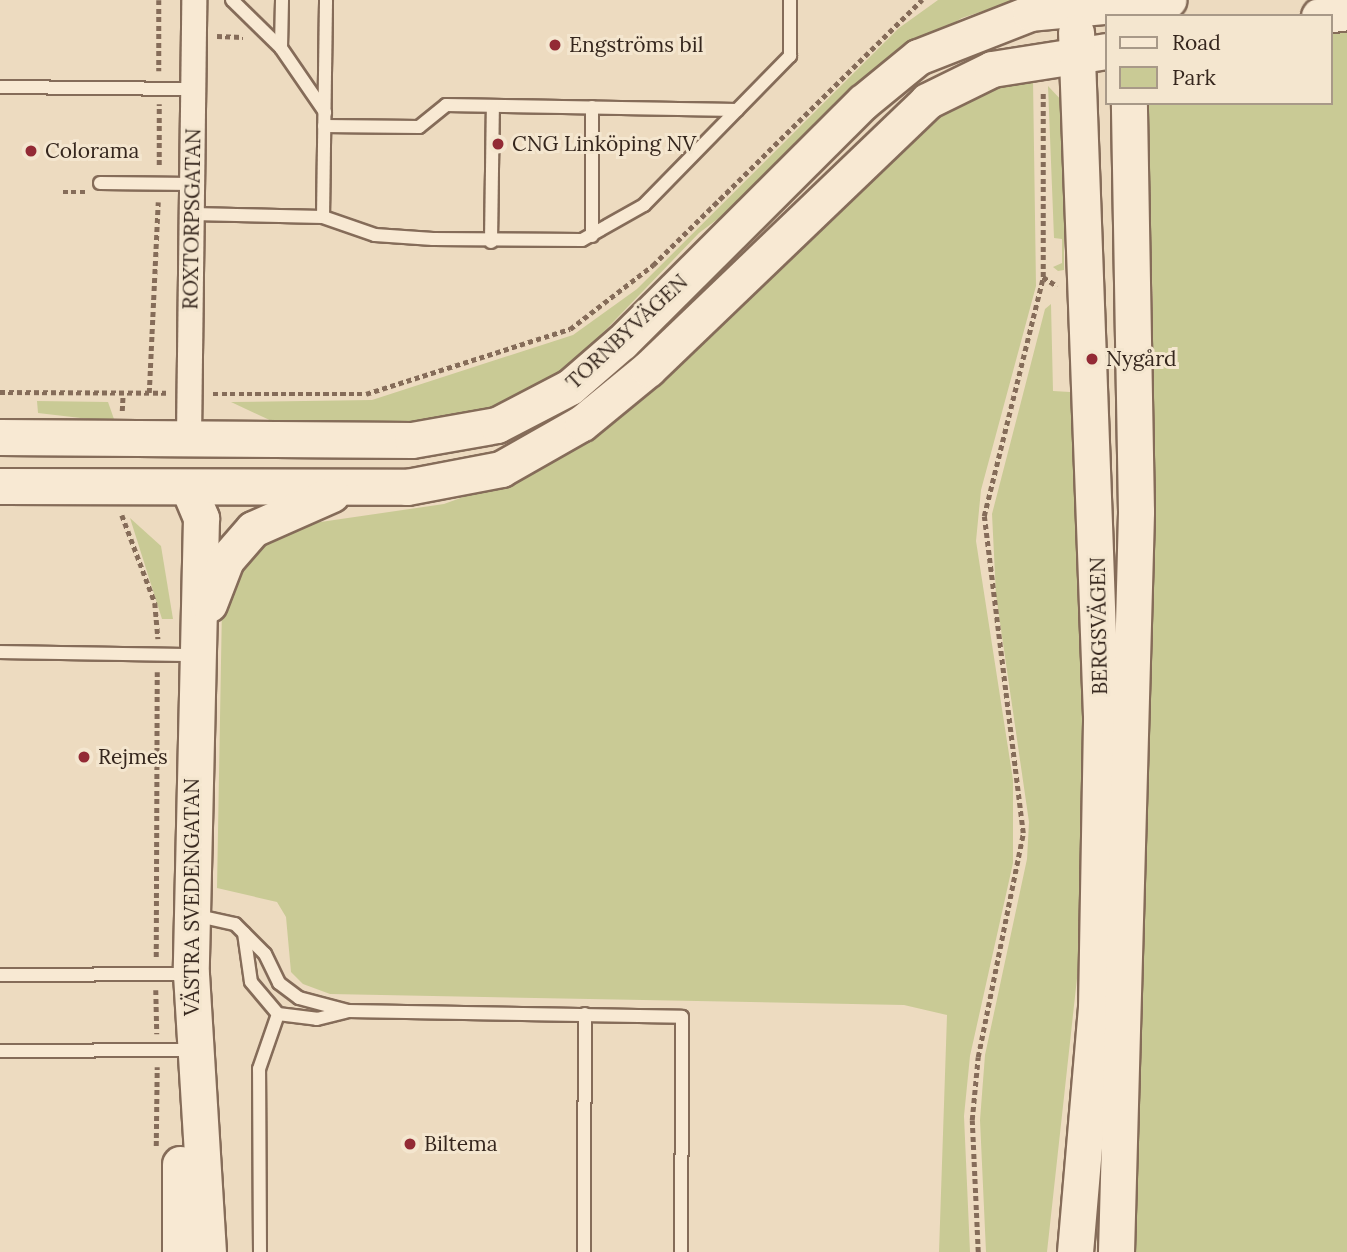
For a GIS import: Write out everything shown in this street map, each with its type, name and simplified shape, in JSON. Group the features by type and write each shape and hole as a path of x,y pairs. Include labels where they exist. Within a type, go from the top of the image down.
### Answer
{"main road":[{"name":"TORNBYVÄGEN","path":"0,437 412,440 465,433 533,412 622,342 889,77 985,26 1075,4 1124,6 1168,0"},
{"name":"BERGSVÄGEN","path":"1075,4 1092,54 1101,729 1096,1008 1075,1252"},
{"name":"TORNBYVÄGEN","path":"0,486 348,488 454,483 540,451 648,369 927,101 992,69 1092,54"},
{"name":"BERGSVÄGEN","path":"1116,1252 1136,498 1129,105"},
{"name":"VÄSTRA SVEDENGATAN","path":"189,438 188,487 177,518 192,744 192,1050 208,1252"},
{"path":"185,647 226,559 253,528 348,488"},
{"name":"VÄSTRA SVEDENGATAN","path":"180,1252 181,1090 192,1050"}],"street":[{"name":"ROXTORPSGATAN","path":"189,438 194,0"}],"lane":[{"path":"232,0 281,48 324,119"},
{"path":"247,0 247,15"},
{"path":"281,48 282,0"},
{"path":"323,217 326,0"},
{"path":"193,214 323,217 375,235 491,242 592,236 644,205 790,56 790,0"},
{"path":"0,87 194,89"},
{"path":"324,119 419,127 446,105 737,110"},
{"path":"491,242 494,106"},
{"path":"592,107 592,236"},
{"path":"100,183 193,184"},
{"path":"0,652 185,647"},
{"path":"193,915 225,919 244,933 289,990 348,1011"},
{"path":"244,933 251,982 278,1014 317,1019 348,1011 682,1017 681,1252"},
{"path":"0,975 191,974"},
{"path":"260,1252 259,1069 278,1014"},
{"path":"584,1252 585,1014"},
{"path":"0,1051 192,1050"}],"path":[{"path":"0,392 366,394 570,330 653,265 922,0"},
{"path":"978,1252 972,1120 977,1070 1023,833 984,516 1043,276 1047,236 1039,61"},
{"path":"122,436 123,394"},
{"path":"122,487 124,533 155,603 185,647 155,974 156,1157"}],"green space":[{"path":"938,0 1016,0 962,18 901,54 747,197 699,233 565,372 496,406 431,421 276,423 231,402 372,400 573,335 637,289 899,28"},
{"path":"1347,26 1347,1252 1133,1252 1153,304 1145,105 1333,105 1333,28"},
{"path":"1033,79 1036,286 981,490 976,541 1013,780 1013,863 970,1056 964,1116 970,1252 939,1252 947,1015 904,1005 330,994 303,984 291,972 286,917 277,902 217,888 222,606 243,558 286,527 444,504 524,475 916,133 982,89"},
{"path":"1048,86 1064,103 1064,270 1058,271 1053,267 1062,263 1062,239 1054,238"},
{"path":"1051,304 1053,391 1070,392 1077,414 1086,793 1080,951 1047,1252 986,1252 980,1120 985,1055 1027,859 1029,822 996,595 992,514 1045,309"},
{"path":"37,401 108,402 115,422 38,413"},
{"path":"130,518 161,546 173,619 162,619"}],"place":[{"name":"Engströms bil","path":"555,45"},
{"name":"CNG Linköping NV","path":"498,144"},
{"name":"Colorama","path":"31,151"},
{"name":"Nygård","path":"1092,359"},
{"name":"Rejmes","path":"84,757"},
{"name":"Biltema","path":"410,1144"}]}
